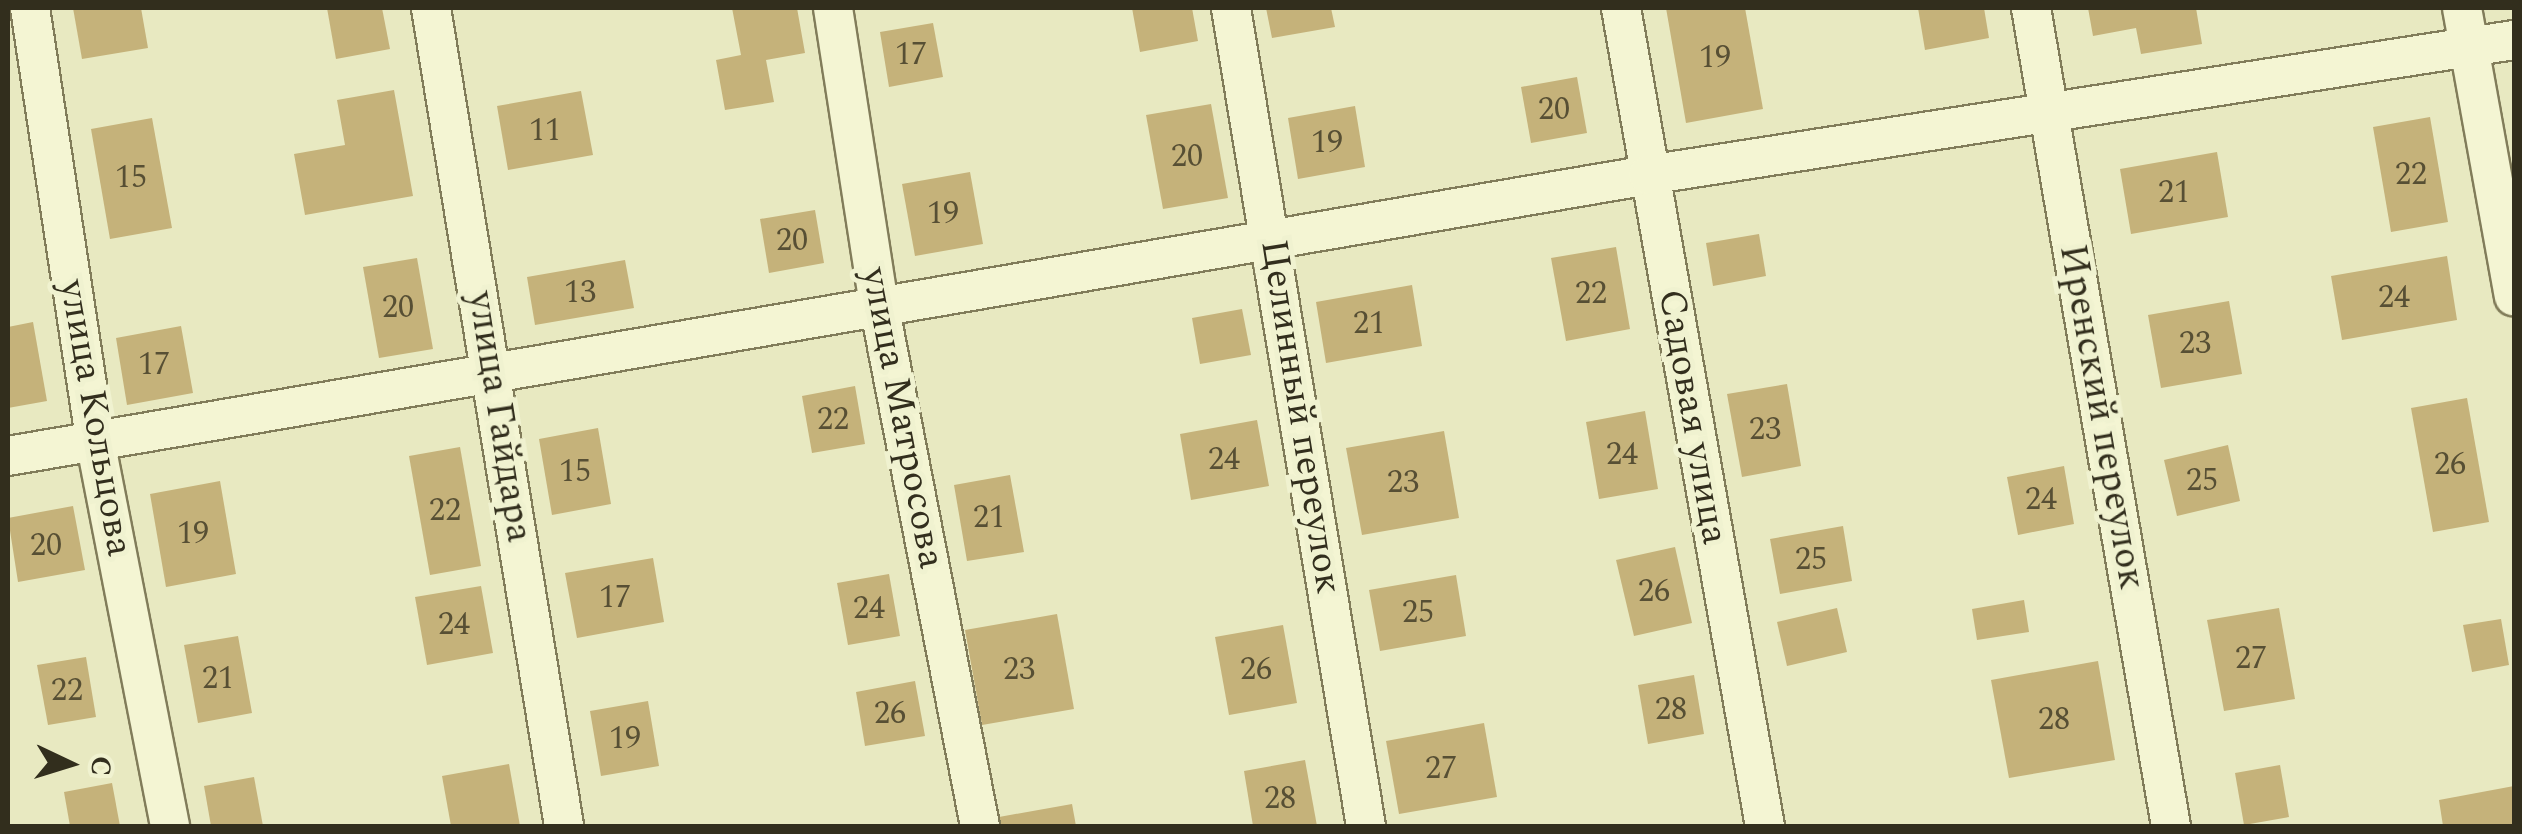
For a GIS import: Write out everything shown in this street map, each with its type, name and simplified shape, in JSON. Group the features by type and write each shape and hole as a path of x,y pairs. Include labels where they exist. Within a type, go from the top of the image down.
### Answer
{"street":[{"name":"улица Кольцова","path":"30,8 95,440 170,826"},
{"name":"улица Гайдара","path":"431,8 564,826"},
{"name":"улица Матросова","path":"833,8 880,310 980,826"},
{"name":"Целинный переулок","path":"1231,8 1366,826"},
{"name":"Садовая улица","path":"1621,8 1766,826"},
{"name":"Иренский переулок","path":"2031,8 2171,826"},
{"path":"2462,8 2514,296"},
{"path":"8,456 494,377 1648,175 2514,40"}],"building":[{"path":"73,8 141,8 148,48 82,59"},
{"path":"327,8 382,8 390,49 336,59"},
{"path":"732,8 797,8 805,53 766,60 774,102 725,110 716,60 741,55"},
{"path":"1132,8 1192,8 1198,41 1140,52"},
{"path":"1266,8 1331,8 1335,27 1272,38"},
{"path":"1666,8 1745,8 1763,109 1686,123"},
{"path":"1918,8 1984,8 1989,38 1925,50"},
{"path":"2088,8 2196,8 2202,44 2141,54 2136,28 2093,36"},
{"path":"933,23 943,77 889,87 880,32"},
{"path":"1577,77 1587,133 1531,143 1521,87"},
{"path":"394,90 413,196 305,215 294,154 345,145 337,100"},
{"path":"581,91 593,155 508,170 497,106"},
{"path":"1211,104 1228,198 1163,209 1146,115"},
{"path":"1355,106 1365,167 1298,179 1288,118"},
{"path":"2430,117 2448,222 2391,232 2373,127"},
{"path":"152,118 172,228 110,239 91,129"},
{"path":"2217,152 2228,217 2131,234 2120,169"},
{"path":"970,172 983,244 915,256 902,184"},
{"path":"815,210 824,263 769,273 760,219"},
{"path":"1759,234 1766,276 1713,286 1706,243"},
{"path":"1616,247 1630,329 1566,341 1551,258"},
{"path":"2447,256 2457,320 2342,340 2331,276"},
{"path":"417,258 433,349 379,358 363,267"},
{"path":"625,260 634,308 535,325 527,277"},
{"path":"1412,285 1422,346 1326,363 1316,302"},
{"path":"2229,301 2242,374 2161,388 2148,315"},
{"path":"1242,309 1251,355 1200,364 1192,318"},
{"path":"33,322 47,401 8,408 8,327"},
{"path":"181,326 193,393 127,405 116,338"},
{"path":"1787,384 1801,466 1742,477 1727,394"},
{"path":"855,386 865,444 812,453 802,396"},
{"path":"2467,398 2489,522 2433,532 2411,408"},
{"path":"1645,411 1658,489 1599,499 1586,422"},
{"path":"1257,420 1269,486 1191,500 1180,434"},
{"path":"598,428 611,504 552,515 539,439"},
{"path":"1444,431 1459,518 1362,535 1346,448"},
{"path":"2228,445 2240,501 2177,516 2164,460"},
{"path":"460,447 481,566 430,575 409,456"},
{"path":"2064,466 2074,524 2018,535 2007,477"},
{"path":"1010,475 1024,552 967,561 954,485"},
{"path":"220,481 236,574 166,587 150,494"},
{"path":"73,506 85,570 18,582 8,518"},
{"path":"1843,526 1852,581 1780,594 1770,539"},
{"path":"1675,547 1692,623 1634,636 1616,560"},
{"path":"653,558 664,622 577,638 565,573"},
{"path":"889,574 900,636 848,645 837,583"},
{"path":"1456,575 1466,636 1380,651 1369,590"},
{"path":"481,586 493,653 427,665 415,597"},
{"path":"2024,600 2029,632 1977,640 1972,609"},
{"path":"1837,608 1847,652 1787,666 1777,622"},
{"path":"2279,608 2295,699 2224,711 2207,620"},
{"path":"1057,614 1074,709 982,725 965,630"},
{"path":"2501,619 2509,665 2472,672 2463,625"},
{"path":"1283,625 1297,703 1229,715 1215,637"},
{"path":"238,636 252,713 198,723 184,645"},
{"path":"86,657 96,717 48,725 37,665"},
{"path":"2098,661 2115,760 2009,778 1991,680"},
{"path":"1694,675 1704,734 1648,744 1638,685"},
{"path":"915,681 925,736 865,746 856,692"},
{"path":"648,701 659,766 601,776 590,711"},
{"path":"1484,723 1497,797 1399,814 1386,741"},
{"path":"1305,760 1317,826 1253,826 1244,771"},
{"path":"509,764 520,826 451,826 442,776"},
{"path":"2280,765 2289,817 2244,825 2235,773"},
{"path":"254,777 263,826 211,826 204,786"},
{"path":"112,783 120,826 70,826 64,792"},
{"path":"2514,786 2514,826 2443,826 2439,800"},
{"path":"1072,804 1076,826 1001,826 999,817"}]}
